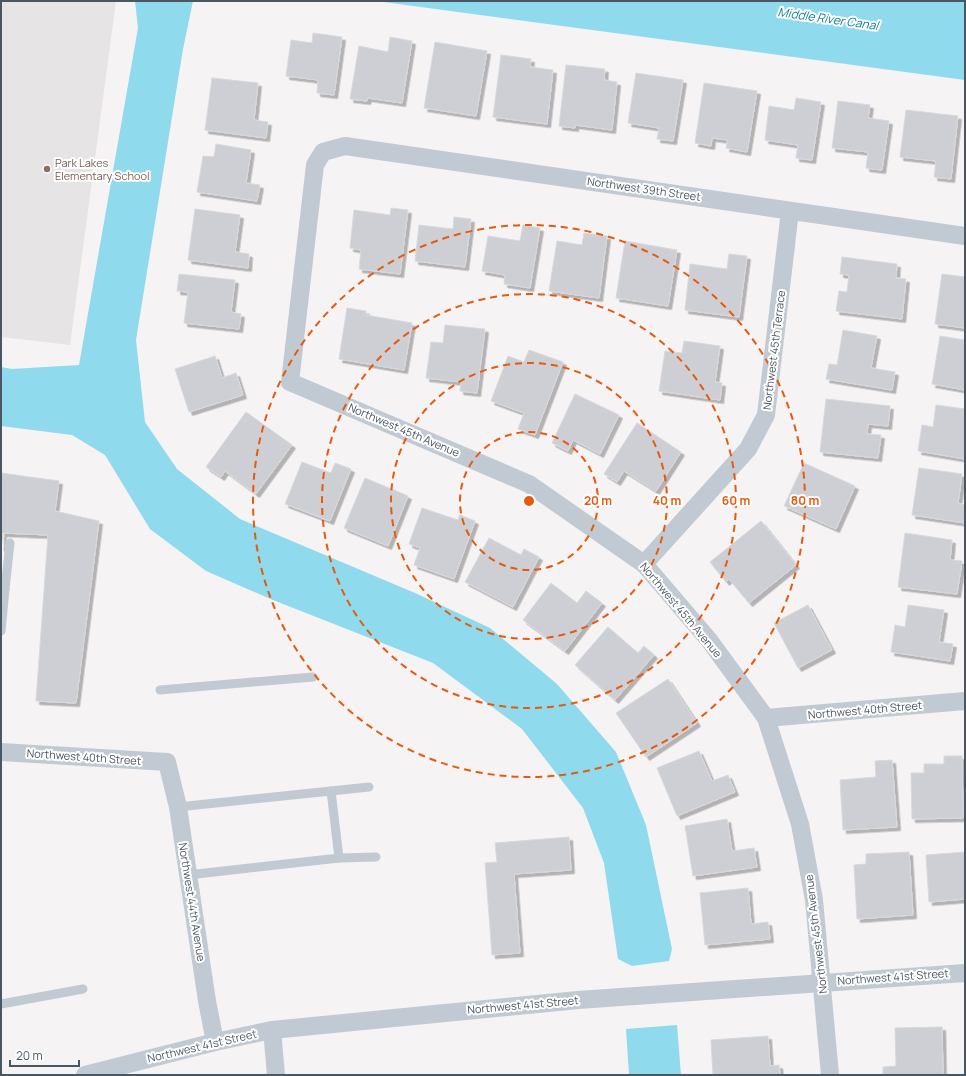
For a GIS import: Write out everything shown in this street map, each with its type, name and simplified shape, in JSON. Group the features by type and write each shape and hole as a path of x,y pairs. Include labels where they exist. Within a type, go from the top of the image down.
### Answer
{"street":[{"name":"Northwest 39th Street","path":"323,152 345,146 965,236"},
{"name":"Northwest 45th Avenue","path":"323,152 315,165 290,382 530,484 644,564 709,640 766,718 800,824 814,900 830,1075"},
{"name":"Northwest 45th Terrace","path":"644,564 748,449 766,415 790,211"},
{"name":"Northwest 40th Street","path":"766,718 965,701"},
{"name":"Northwest 40th Street","path":"1,752 167,762"},
{"name":"Northwest 44th Avenue","path":"167,762 178,807 215,1042"},
{"name":"Northwest 41st Street","path":"85,1075 215,1042 272,1030 578,1000 965,973"},
{"path":"272,1030 276,1075"}],"lane":[{"path":"1,631 3,589 10,542"},
{"path":"160,690 313,677"},
{"path":"178,807 369,787"},
{"path":"331,791 339,858"},
{"path":"188,875 339,858 376,857"},
{"path":"1,1004 83,988"}],"shaded area":[{"name":"Park Lakes Elementary School","path":"1,1 116,1 70,345 1,337"}],"water":[{"path":"135,1 193,1 183,49 136,340 145,422 177,469 240,519 415,593 490,628 557,684 616,752 646,825 672,949 669,961 632,966 618,959 604,863 583,808 522,729 433,663 273,600 206,571 150,529 105,455 72,435 1,426 1,367 12,369 79,365 138,28"},
{"name":"Middle River Canal","path":"376,1 965,1 965,80 883,69"},
{"path":"677,1025 681,1075 629,1075 626,1029"}],"building":[{"path":"313,33 342,37 334,95 317,93 318,80 286,76 291,40 312,43"},
{"path":"390,37 412,41 402,103 368,98 367,101 350,99 359,46 388,52"},
{"path":"435,42 487,51 476,116 424,108"},
{"path":"501,55 531,59 530,67 553,70 547,124 493,117"},
{"path":"566,65 605,69 604,80 617,82 612,130 575,125 575,128 559,126"},
{"path":"636,73 683,80 673,141 657,139 659,128 628,123"},
{"path":"212,78 258,83 254,120 268,122 266,138 205,130"},
{"path":"704,83 757,91 747,152 726,148 728,140 712,138 711,146 695,143"},
{"path":"796,98 821,102 812,160 796,158 798,145 765,140 769,106 794,110"},
{"path":"838,101 870,105 868,118 889,121 882,170 866,168 868,152 832,148"},
{"path":"906,110 958,116 951,179 934,177 936,161 900,157"},
{"path":"216,144 251,150 246,183 260,185 257,201 197,192 203,156 214,157"},
{"path":"391,208 408,210 400,274 359,269 361,250 350,248 354,210 390,215"},
{"path":"195,209 240,215 235,252 249,254 248,268 188,260"},
{"path":"454,217 471,219 465,267 415,261 419,225 453,229"},
{"path":"523,225 540,228 530,288 504,284 505,275 482,271 488,236 520,241"},
{"path":"584,233 607,236 599,298 549,291 557,241 582,245"},
{"path":"625,241 677,250 668,306 616,298"},
{"path":"729,254 747,256 739,317 685,310 690,264 727,269"},
{"path":"842,257 897,264 896,278 906,279 902,319 836,311 839,291 847,292 849,275 840,274"},
{"path":"179,274 235,280 231,312 241,314 239,329 184,323 188,292 177,291"},
{"path":"942,274 965,277 965,328 935,324"},
{"path":"347,308 366,311 366,315 412,323 404,370 339,359"},
{"path":"445,325 485,329 477,393 460,391 461,382 426,378 431,342 443,343"},
{"path":"843,330 877,336 871,368 895,372 892,390 826,379 829,364 837,365"},
{"path":"940,336 965,340 965,390 932,384"},
{"path":"684,341 720,346 715,382 722,383 720,400 659,391 665,351 682,353"},
{"path":"529,350 563,362 535,435 518,429 524,413 491,401 508,356 524,362"},
{"path":"215,356 222,378 236,373 243,395 189,412 175,369"},
{"path":"575,394 619,415 600,454 573,440 568,451 552,443"},
{"path":"826,399 890,406 888,426 868,424 867,434 881,435 878,458 820,452"},
{"path":"936,405 965,409 965,459 918,451 922,425 933,427"},
{"path":"246,412 292,445 256,494 225,471 221,477 206,467"},
{"path":"637,423 681,452 656,491 624,471 617,482 604,474"},
{"path":"302,462 331,473 335,463 351,469 330,521 285,504"},
{"path":"804,463 855,486 836,529 784,506"},
{"path":"919,468 962,474 958,503 965,505 965,523 912,515"},
{"path":"1,473 59,481 55,511 99,521 76,703 36,701 48,535 3,533 1,548"},
{"path":"365,478 408,496 388,546 344,528"},
{"path":"422,508 458,520 460,515 475,521 454,579 414,565 420,548 409,544"},
{"path":"761,521 796,565 749,603 729,579 726,582 710,562"},
{"path":"905,533 952,540 950,560 962,561 957,594 898,587"},
{"path":"489,538 521,555 524,549 539,557 513,607 465,582"},
{"path":"551,583 577,603 586,591 602,603 565,651 523,620"},
{"path":"808,605 832,650 798,668 774,623"},
{"path":"908,605 944,610 939,642 953,644 950,661 891,652 895,625 905,627"},
{"path":"608,627 638,653 644,646 654,655 615,700 575,665"},
{"path":"668,679 697,723 646,757 616,713"},
{"path":"699,751 712,781 728,775 735,792 677,816 657,768"},
{"path":"944,756 962,756 963,818 912,819 911,773 924,773 924,764 944,764"},
{"path":"892,760 897,827 843,830 840,780 876,777 875,761"},
{"path":"727,819 732,851 754,848 757,867 693,876 685,826"},
{"path":"569,837 571,870 514,874 520,953 492,955 485,863 497,862 495,843"},
{"path":"909,852 913,915 857,919 854,865 866,864 866,854"},
{"path":"965,852 965,899 929,902 926,855"},
{"path":"748,888 751,924 768,922 770,939 705,945 700,893"},
{"path":"942,1027 943,1075 883,1075 883,1067 896,1066 895,1028"},
{"path":"768,1036 770,1066 779,1065 780,1075 713,1075 711,1040"}],"place":[{"name":"Park Lakes Elementary School","path":"47,169"}]}
